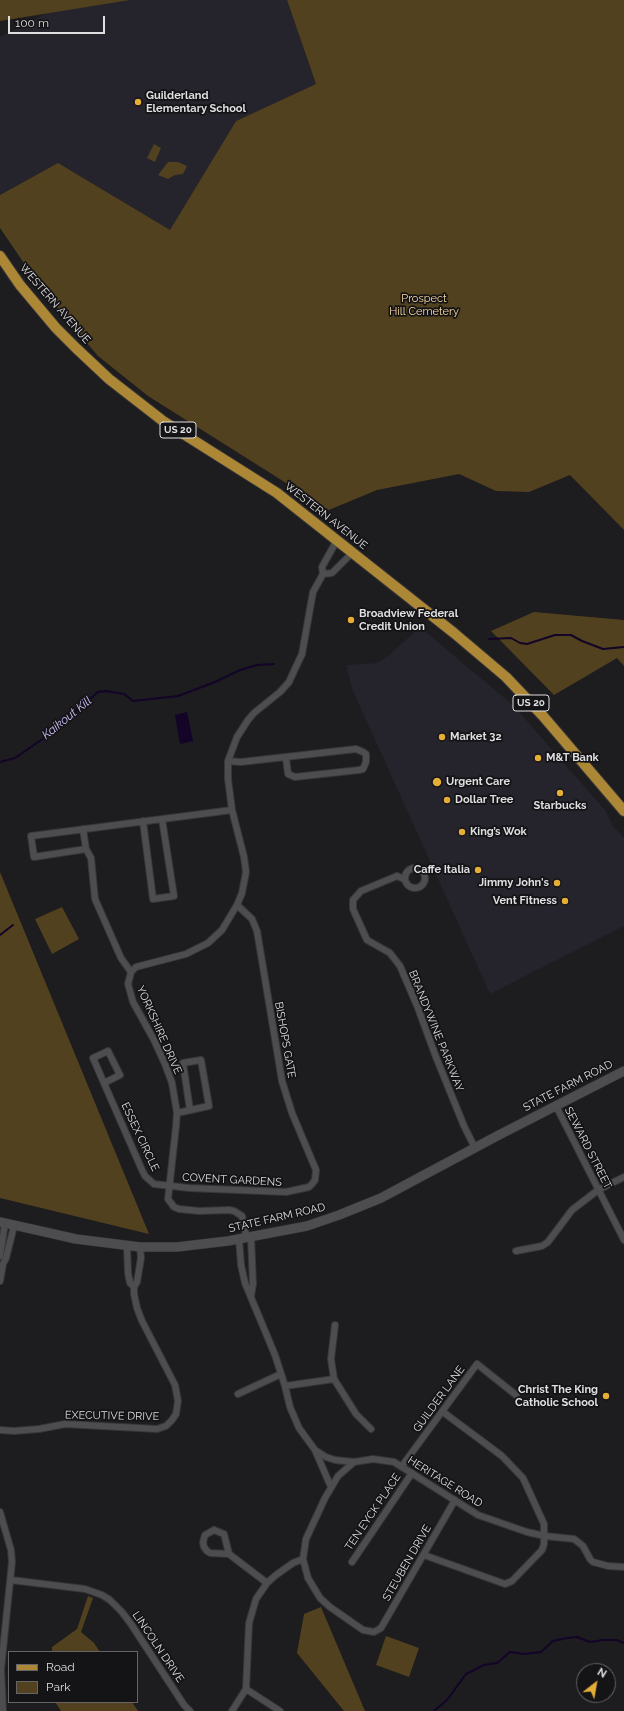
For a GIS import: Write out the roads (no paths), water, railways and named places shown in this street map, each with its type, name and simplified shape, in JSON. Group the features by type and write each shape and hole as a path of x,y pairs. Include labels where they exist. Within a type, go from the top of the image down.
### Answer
{"main road":[{"name":"WESTERN AVENUE","path":"0,256 20,285 56,328 109,379 163,421 277,493 470,646 506,677 544,716 624,811"},
{"name":"STATE FARM ROAD","path":"2,1223 76,1239 140,1247 178,1247 245,1238 307,1226 364,1206 624,1071"}],"street":[{"path":"83,830 86,849 91,858 95,899 121,958 131,972 142,964 186,954 202,947 222,930 237,905 242,893 246,872 244,857 232,810 228,779 228,760 237,737 248,720 254,713 280,692 289,682 302,654 313,592 323,574 322,567 337,540"},
{"path":"323,574 332,573 353,552"},
{"path":"228,760 241,762 356,749 366,754 366,762 363,769 295,777 288,774 286,758"},
{"path":"86,849 34,857 31,836 232,810"},
{"path":"143,822 153,899 174,896 162,819"},
{"name":"BRANDYWINE PARKWAY","path":"404,879 397,876 360,891 353,900 352,909 367,940 390,954 400,966 418,1008 456,1108 475,1148"},
{"name":"BISHOPS GATE","path":"237,905 252,918 257,931 282,1081 292,1113 316,1170 315,1180"},
{"name":"YORKSHIRE DRIVE","path":"131,972 128,984 130,993 165,1064 172,1083 176,1113 176,1126 168,1199 174,1207 179,1209 200,1211 229,1210 238,1213 244,1222 245,1238"},
{"name":"ESSEX CIRCLE","path":"104,1083 120,1075 108,1051 92,1058 146,1176 154,1184 169,1186"},
{"path":"176,1113 209,1106 201,1060 183,1063 190,1110"},
{"name":"SEWARD STREET","path":"556,1106 624,1240"},
{"path":"516,1252 542,1246 548,1242 572,1210 598,1190 624,1177"},
{"name":"COVENT GARDENS","path":"169,1186 286,1192 309,1187 315,1180"},
{"path":"0,1256 2,1223"},
{"path":"0,1281 1,1262 6,1258 14,1226"},
{"name":"HERITAGE ROAD","path":"245,1238 253,1284 251,1296"},
{"name":"HERITAGE ROAD","path":"245,1238 241,1265 245,1283 275,1355 290,1407 299,1428 315,1450 331,1487"},
{"name":"EXECUTIVE DRIVE","path":"0,1430 14,1431 65,1424 157,1429 168,1424 176,1414 178,1401 177,1393 168,1371 153,1344 137,1308 134,1287 130,1283 129,1278 127,1246"},
{"name":"EXECUTIVE DRIVE","path":"134,1287 137,1282 141,1258 140,1247"},
{"path":"334,1325 331,1360 334,1379 356,1414 370,1429"},
{"name":"GUILDER LANE","path":"402,1466 477,1364 516,1395"},
{"path":"238,1394 281,1374"},
{"path":"285,1386 334,1379"},
{"path":"424,1555 505,1584 512,1581 542,1550 545,1536 544,1524 523,1478 502,1456 443,1412"},
{"name":"HERITAGE ROAD","path":"315,1450 326,1457 335,1460 354,1462 373,1459 387,1460 402,1466 478,1515 527,1532 545,1536 574,1539 583,1546 593,1562 608,1566 624,1567"},
{"path":"232,1711 246,1689 249,1623 256,1600 267,1584 285,1568 303,1558 306,1539 331,1487 338,1476 354,1462"},
{"name":"TEN EYCK PLACE","path":"352,1562 412,1473"},
{"name":"STEUBEN DRIVE","path":"303,1558 308,1578 322,1600 363,1630 374,1632 381,1628 455,1500"},
{"path":"0,1512 11,1550 11,1580 1,1669 2,1711"},
{"path":"229,1554 224,1534 214,1530 205,1535 203,1542 207,1551 229,1554 267,1584"},
{"name":"LINCOLN DRIVE","path":"11,1580 85,1589 102,1595 110,1600 131,1624 184,1705 190,1711"},
{"path":"246,1689 280,1711"}],"waterway":[{"name":"Kaikout Kill","path":"489,639 511,638 520,643 527,644 555,635 571,635 603,649 624,647"},
{"name":"Kaikout Kill","path":"0,762 15,758 44,738 98,692 106,691 124,694 133,701 178,696 215,682 240,670 257,665 274,664"},
{"path":"0,935 13,925"},
{"path":"434,1711 447,1700 466,1674 484,1665 497,1663 510,1652 524,1654 541,1652 553,1641 577,1637 590,1642 617,1640 624,1643"}],"place":[{"name":"Guilderland Elementary School","path":"138,102"},
{"name":"Broadview Federal Credit Union","path":"351,620"},
{"name":"Market 32","path":"442,737"},
{"name":"M&T Bank","path":"538,758"},
{"name":"Urgent Care","path":"437,782"},
{"name":"Starbucks","path":"560,793"},
{"name":"Dollar Tree","path":"447,800"},
{"name":"King’s Wok","path":"462,832"},
{"name":"Caffe Italia","path":"478,870"},
{"name":"Jimmy John's","path":"557,883"},
{"name":"Vent Fitness","path":"565,901"},
{"name":"Christ The King Catholic School","path":"606,1396"}],"park label":[{"name":"Prospect Hill Cemetery","path":"424,305"}]}
